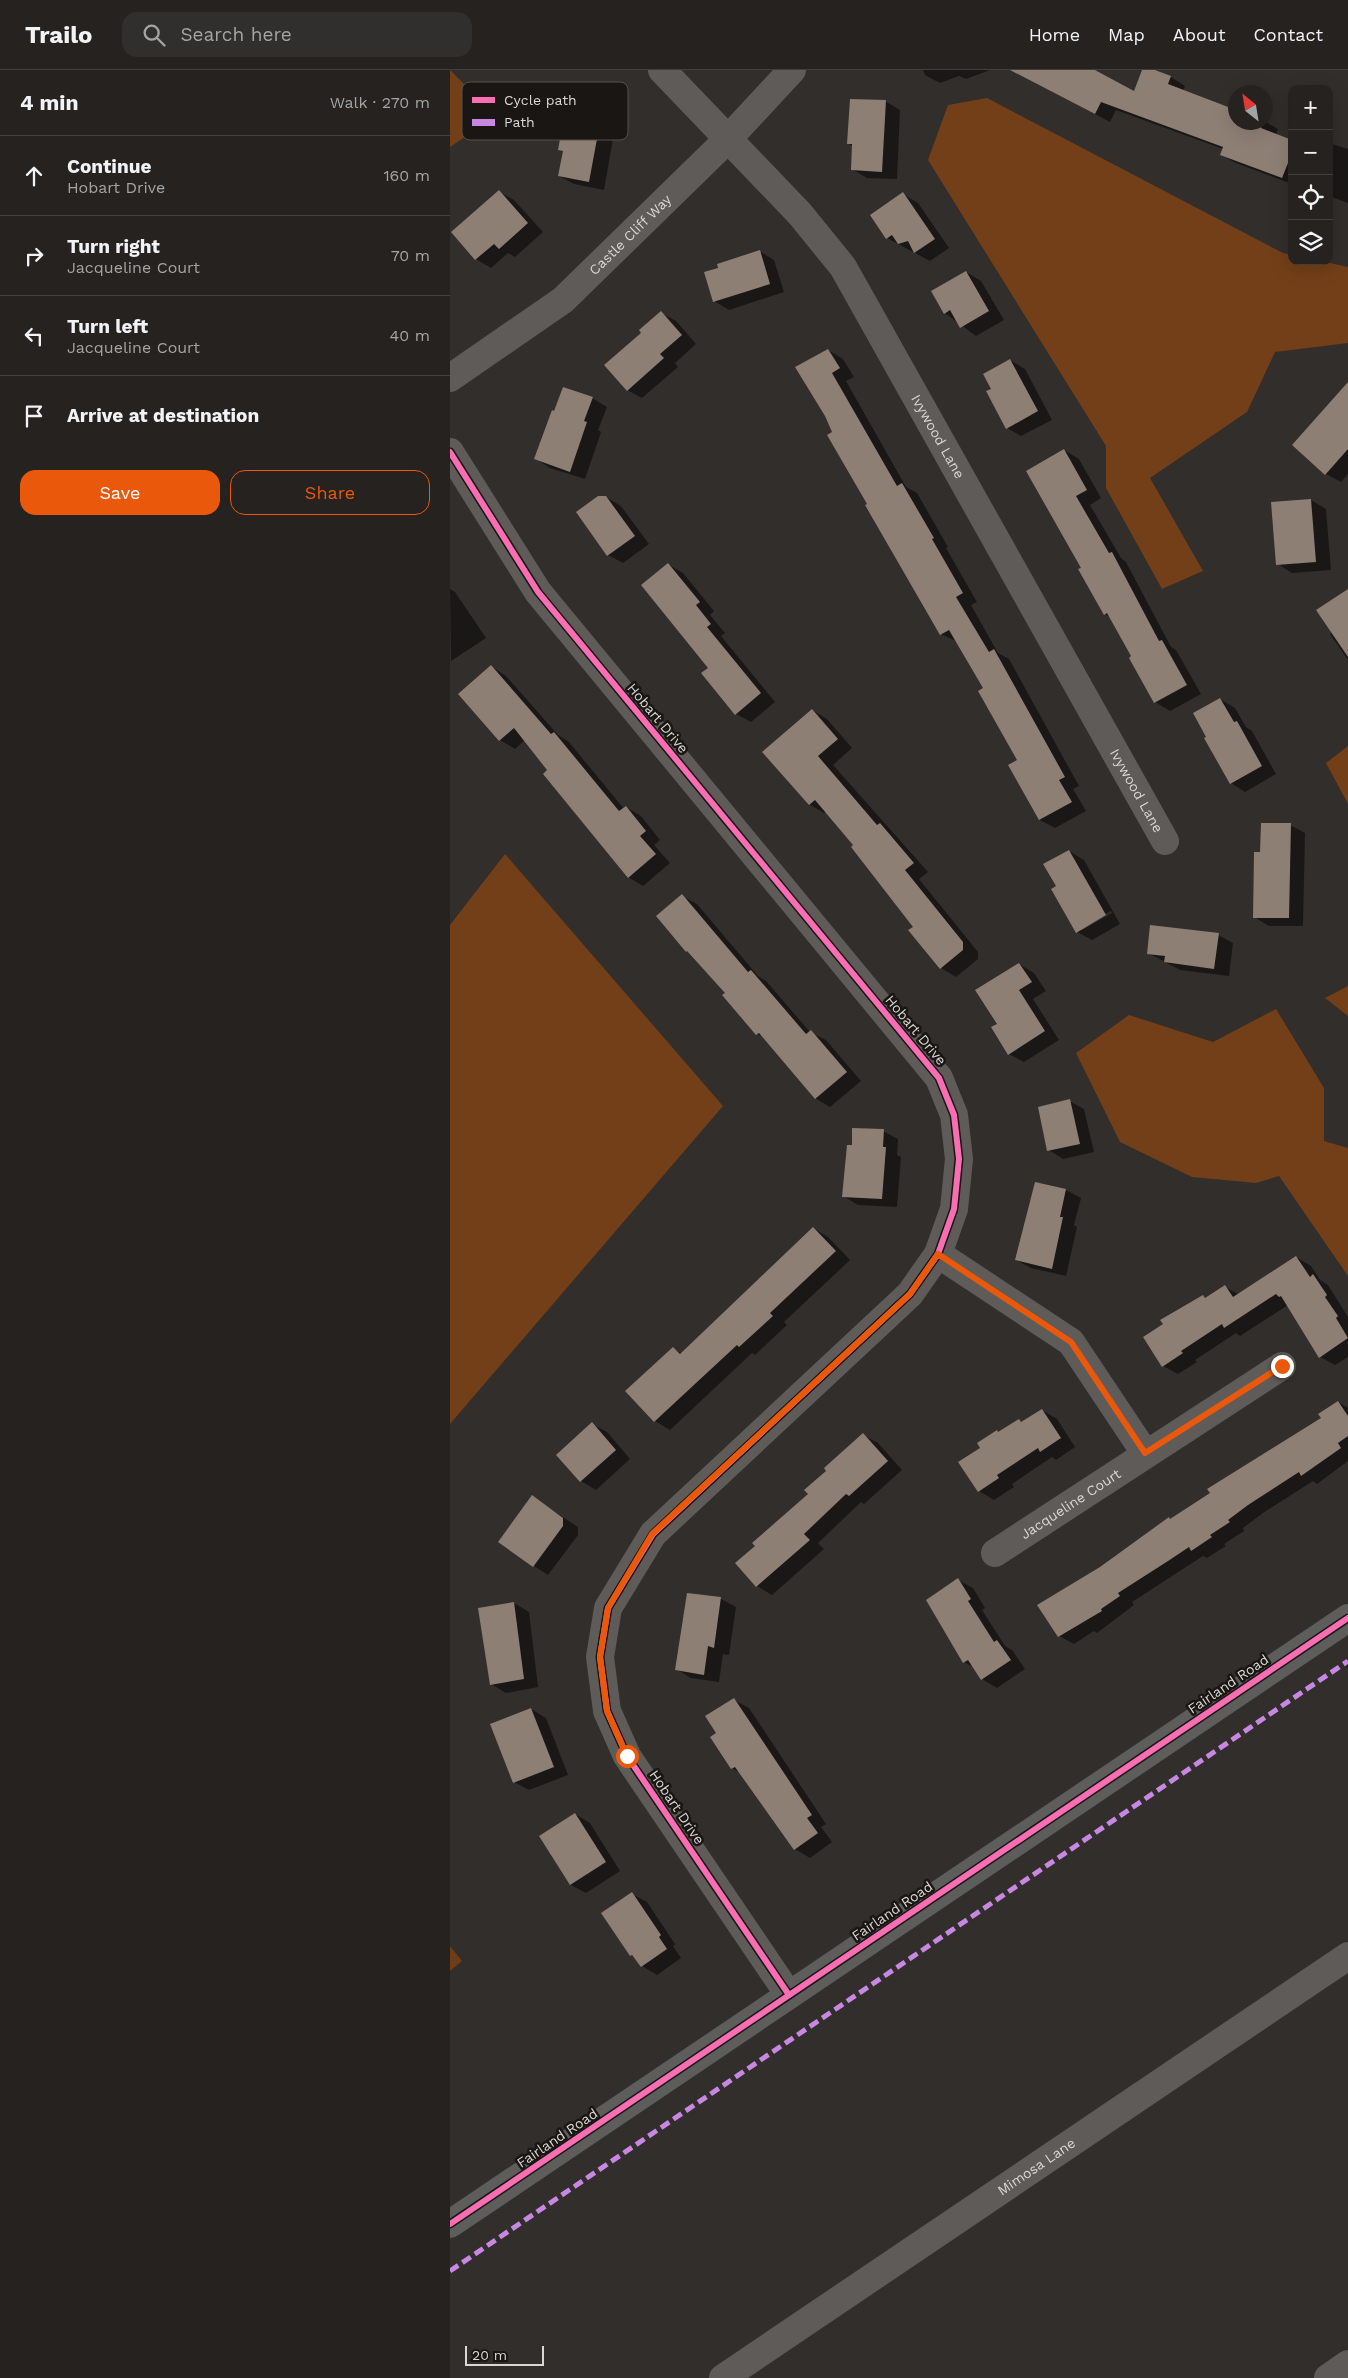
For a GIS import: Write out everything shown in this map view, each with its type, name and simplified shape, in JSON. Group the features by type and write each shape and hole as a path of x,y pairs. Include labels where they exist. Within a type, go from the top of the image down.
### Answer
{"main road":[{"name":"Fairland Road","path":"450,2224 1348,1618"}],"street":[{"name":"Ivywood Lane","path":"662,70 727,140 800,214 843,267 1165,841"},
{"name":"Castle Cliff Way","path":"450,378 563,300 727,140 792,70"},
{"name":"Hobart Drive","path":"450,452 538,592 939,1078 954,1115 959,1159 954,1208 938,1254 910,1294 652,1534 608,1608 600,1657 607,1711 627,1756 789,1995"},
{"path":"938,1254 1071,1342 1145,1453"},
{"name":"Jacqueline Court","path":"995,1553 1145,1453 1282,1366"},
{"name":"Mimosa Lane","path":"723,2378 1348,1956"},
{"path":"1328,2378 1348,2364"}],"shaded area":[{"path":"450,70 462,82 462,139 450,147"},
{"path":"987,98 1288,254 1288,265 1333,264 1348,267 1348,343 1275,352 1247,412 1150,478 1203,571 1162,589 1106,488 1106,446 928,160 948,105"},
{"path":"1348,746 1348,804 1326,763"},
{"path":"505,854 723,1106 450,1424 450,925"},
{"path":"1348,986 1348,1016 1325,998"},
{"path":"1276,1009 1324,1088 1324,1141 1348,1148 1348,1276 1279,1176 1256,1183 1192,1177 1120,1142 1076,1053 1129,1015 1213,1042"},
{"path":"450,1946 462,1961 450,1971"}],"building":[{"path":"1010,70 1095,70 1134,91 1142,70 1155,70 1171,76 1168,84 1228,107 1228,130 1266,130 1288,138 1288,163 1282,178 1220,155 1223,147 1101,102 1095,114"},
{"path":"850,99 886,100 882,172 851,170 852,144 847,144"},
{"path":"560,140 597,140 589,182 558,176 563,151 558,150"},
{"path":"499,190 528,223 499,249 494,244 475,260 451,232"},
{"path":"903,192 935,239 914,253 908,241 898,244 892,235 886,239 870,215"},
{"path":"760,250 770,284 713,302 704,272 718,268 717,264"},
{"path":"966,271 989,311 960,328 950,310 944,314 931,291"},
{"path":"661,311 682,335 660,354 664,358 627,391 604,365 641,333 639,330"},
{"path":"828,349 840,368 832,373 897,486 902,483 963,593 956,597 989,652 994,649 1065,777 1059,780 1072,802 1039,820 1008,765 1017,760 978,691 983,688 949,630 940,635 827,435 832,432 825,416 795,367"},
{"path":"1010,359 1038,411 1006,429 986,391 991,389 983,374"},
{"path":"1348,382 1348,449 1325,475 1292,445"},
{"path":"563,387 593,397 584,421 587,422 570,472 534,459 552,410 554,411"},
{"path":"1064,449 1087,490 1076,496 1109,553 1112,552 1159,641 1162,640 1187,685 1154,703 1129,658 1131,656 1107,613 1104,615 1078,569 1081,568 1026,471"},
{"path":"598,496 606,496 635,536 607,556 576,512"},
{"path":"1311,499 1316,562 1276,565 1271,502"},
{"path":"668,563 700,602 696,605 711,624 707,627 761,693 735,715 701,673 708,668 641,585"},
{"path":"1348,589 1348,657 1316,610"},
{"path":"491,665 551,734 554,732 619,811 626,806 646,831 640,836 656,854 628,878 543,774 547,770 514,728 499,741 458,694"},
{"path":"1220,698 1234,722 1237,721 1262,766 1230,784 1204,738 1206,737 1193,713"},
{"path":"812,709 838,739 818,756 877,825 880,823 914,863 905,870 963,942 963,950 940,969 908,930 913,927 851,847 853,845 815,800 809,805 762,752"},
{"path":"1261,823 1291,823 1289,918 1253,918 1254,852 1260,852"},
{"path":"1069,850 1106,915 1076,933 1051,889 1056,886 1043,864"},
{"path":"682,894 748,972 751,970 806,1034 811,1030 847,1072 815,1099 759,1033 756,1035 722,995 725,993 686,952 656,916"},
{"path":"1150,925 1219,933 1214,969 1164,962 1165,956 1147,954"},
{"path":"1019,963 1032,982 1019,990 1045,1031 1008,1055 991,1027 997,1024 975,990"},
{"path":"1070,1099 1080,1144 1047,1151 1038,1107"},
{"path":"852,1128 884,1129 883,1147 886,1147 882,1199 842,1197 847,1145 852,1145"},
{"path":"1035,1182 1066,1189 1060,1217 1063,1217 1052,1269 1015,1260"},
{"path":"813,1227 836,1251 770,1313 773,1316 739,1347 737,1345 654,1422 625,1391 673,1347 680,1354"},
{"path":"1296,1256 1310,1277 1313,1274 1327,1295 1325,1297 1338,1316 1336,1318 1348,1338 1319,1358 1281,1296 1279,1297 1276,1294 1224,1328 1222,1324 1181,1351 1183,1353 1162,1367 1143,1337 1163,1324 1160,1320 1203,1295 1205,1298 1225,1285 1233,1297"},
{"path":"1338,1401 1348,1416 1348,1436 1338,1443 1341,1448 1301,1476 1299,1472 1248,1505 1228,1520 1230,1522 1210,1535 1212,1537 1191,1551 1189,1547 1118,1593 1120,1596 1101,1609 1102,1611 1058,1637 1037,1605 1100,1567 1169,1517 1170,1519 1210,1493 1207,1489 1321,1418 1318,1414"},
{"path":"1042,1409 1061,1438 1040,1452 1038,1448 997,1475 999,1478 978,1492 958,1462 980,1448 977,1443 997,1430 998,1432 1019,1419 1021,1422"},
{"path":"592,1422 616,1450 580,1482 556,1455"},
{"path":"863,1433 888,1461 849,1496 846,1494 804,1534 810,1540 756,1587 735,1563 755,1546 752,1543 808,1494 804,1490 826,1471 824,1468"},
{"path":"532,1495 563,1518 563,1526 533,1567 498,1542"},
{"path":"958,1578 971,1599 968,1601 994,1642 997,1640 1011,1660 981,1680 968,1660 963,1663 926,1600"},
{"path":"687,1593 721,1597 714,1648 708,1646 704,1675 675,1670"},
{"path":"514,1602 524,1679 490,1685 478,1608"},
{"path":"734,1698 812,1815 807,1818 818,1833 794,1850 735,1767 731,1769 710,1737 716,1733 705,1716"},
{"path":"531,1708 554,1767 513,1783 490,1724"},
{"path":"575,1813 606,1862 570,1885 539,1836"},
{"path":"632,1892 661,1935 659,1937 667,1949 641,1967 632,1955 630,1956 601,1913"}],"marked path":[{"path":"450,2271 1348,1661"}],"cycle path":[{"path":"450,452 538,592 939,1078 954,1115 959,1159 954,1209 938,1254 910,1294 653,1534 608,1608 600,1657 607,1711 627,1756 789,1995"},
{"path":"450,2224 1348,1618"}],"route":[{"path":"627,1756 607,1711 600,1657 608,1608 652,1534 910,1294 938,1254 1071,1342 1145,1453 1282,1366"}]}
